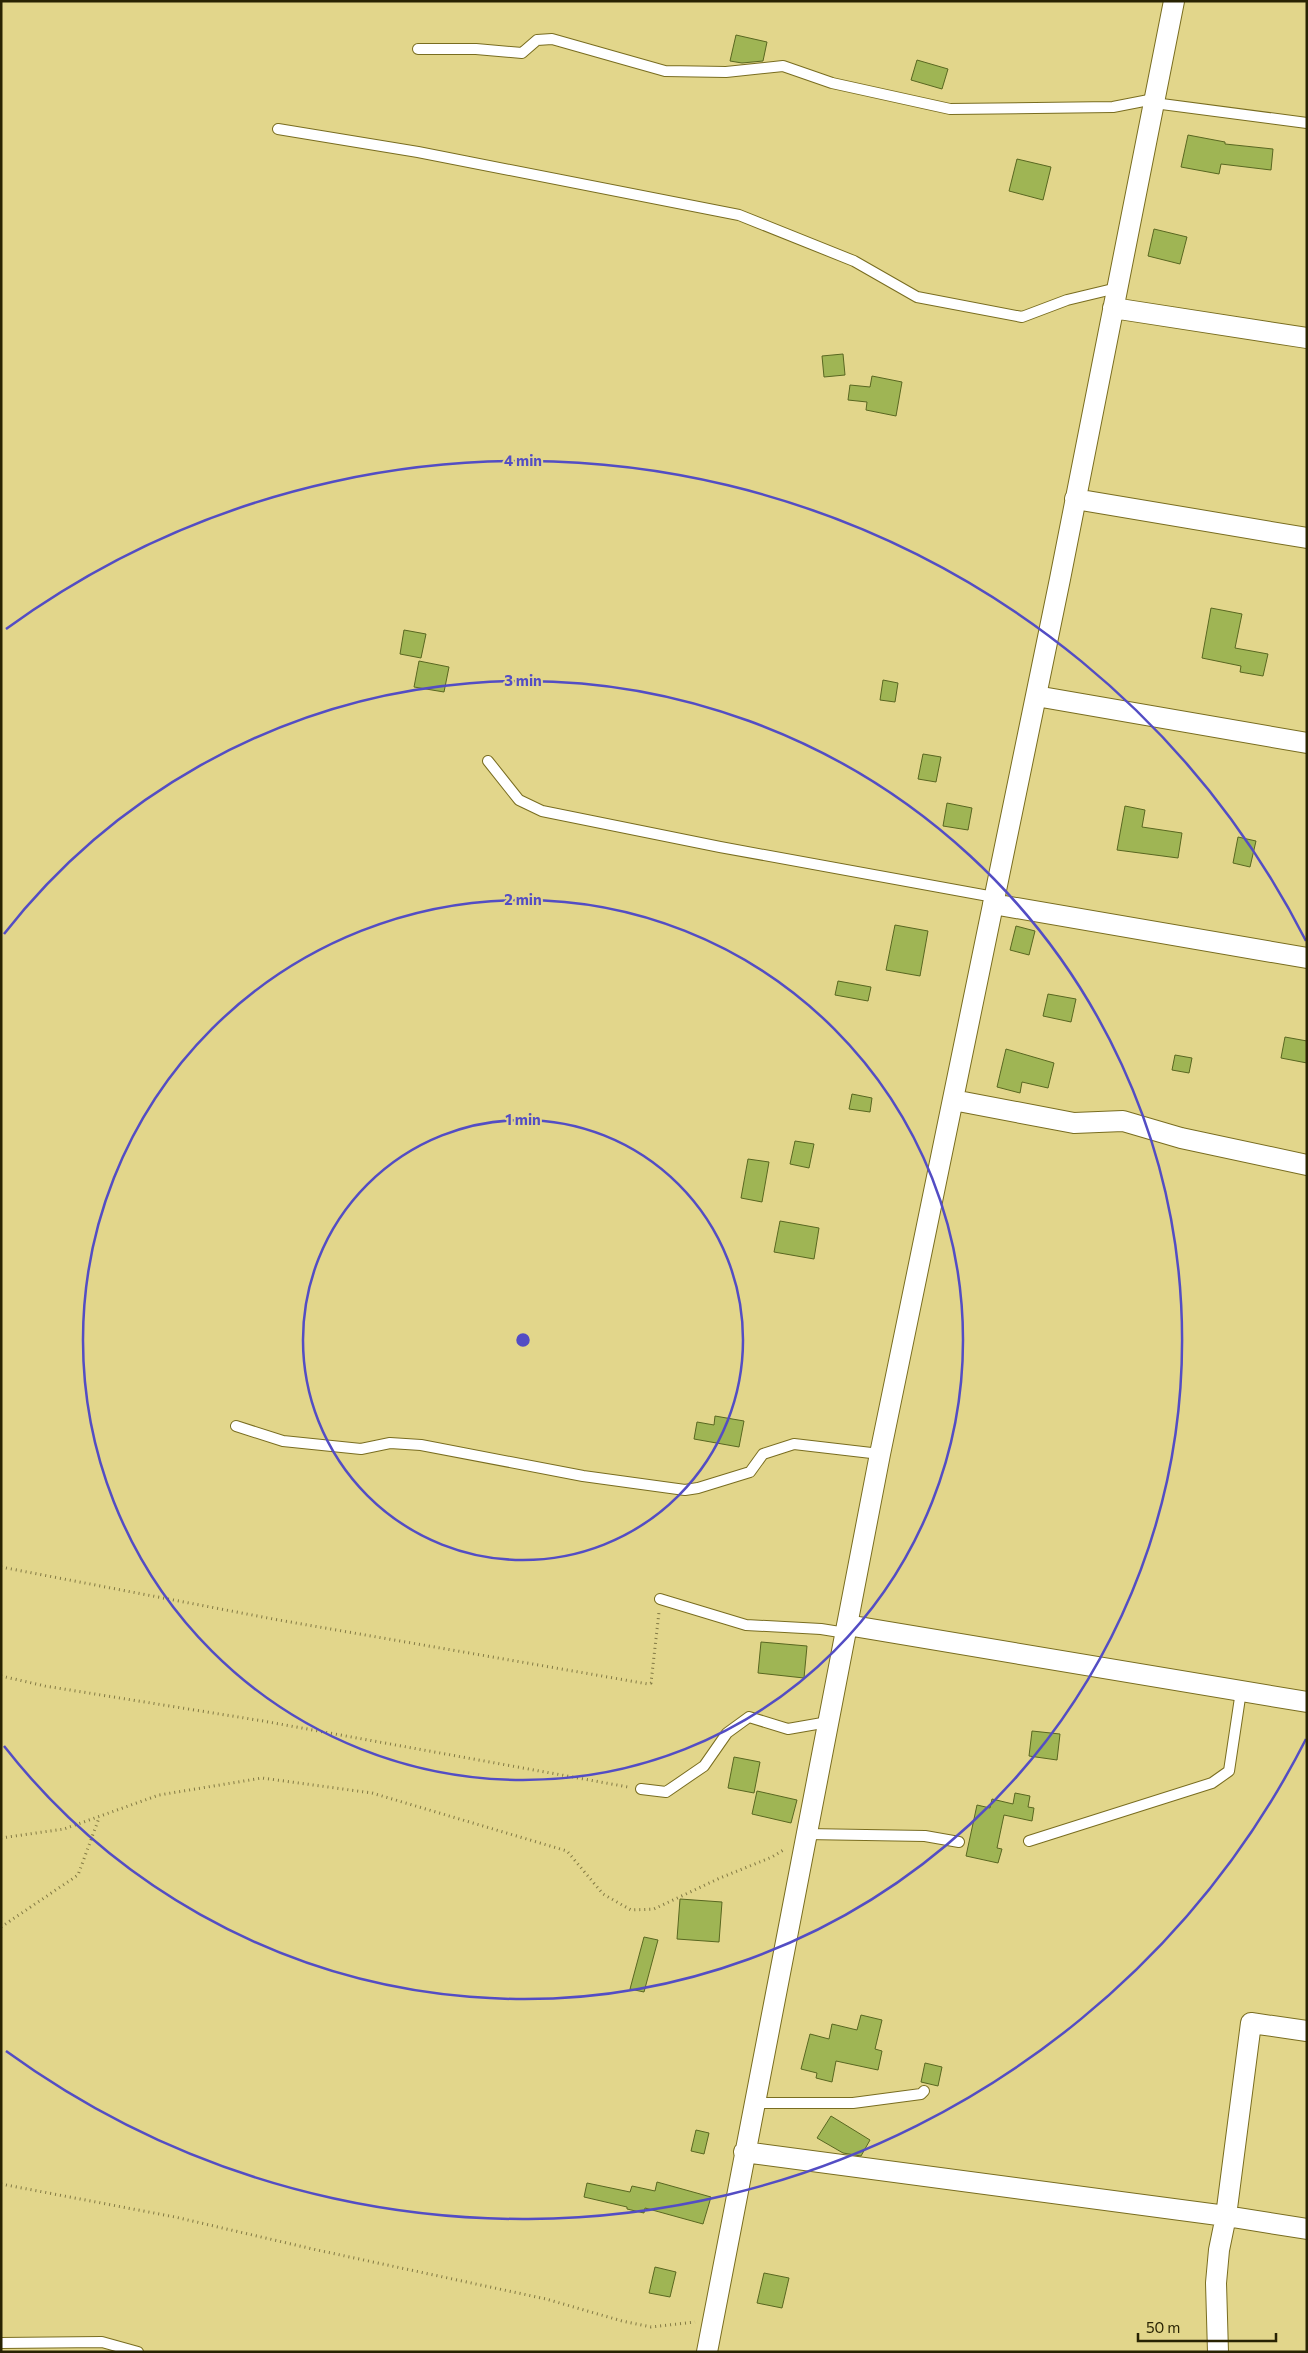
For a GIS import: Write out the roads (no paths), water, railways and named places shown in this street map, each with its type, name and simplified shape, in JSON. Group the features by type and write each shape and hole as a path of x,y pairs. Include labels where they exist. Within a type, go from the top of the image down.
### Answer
{"street":[{"path":"707,2352 744,2152 880,1454 1076,499 1174,1"},
{"path":"1113,308 1307,338"},
{"path":"1076,499 1307,538"},
{"path":"1036,696 1307,743"},
{"path":"994,901 1307,958"},
{"path":"952,1100 1074,1123 1123,1121 1181,1138 1307,1165"},
{"path":"846,1629 1307,1702"},
{"path":"1218,2352 1216,2283 1251,2023 1307,2031"},
{"path":"744,2152 1226,2216 1307,2229"}],"lane":[{"path":"418,49 476,49 522,53 537,40 552,39 665,71 726,72 783,66 832,83 950,109 1113,107 1154,101 1307,123"},
{"path":"278,129 418,152 739,215 854,261 917,298 1022,317 1067,300 1117,288"},
{"path":"488,761 519,800 542,811 994,901"},
{"path":"236,1426 283,1441 361,1450 390,1443 421,1445 584,1476 685,1490 698,1488 750,1472 763,1454 794,1444 880,1454"},
{"path":"660,1599 746,1625 846,1629"},
{"path":"1029,1841 1212,1783 1229,1770 1241,1691"},
{"path":"641,1789 666,1792 704,1766 727,1733 749,1718 788,1729 828,1722"},
{"path":"806,1834 925,1836 959,1842"},
{"path":"754,2103 853,2103 921,2094 924,2090"},
{"path":"1,2343 102,2342 138,2352"}]}
